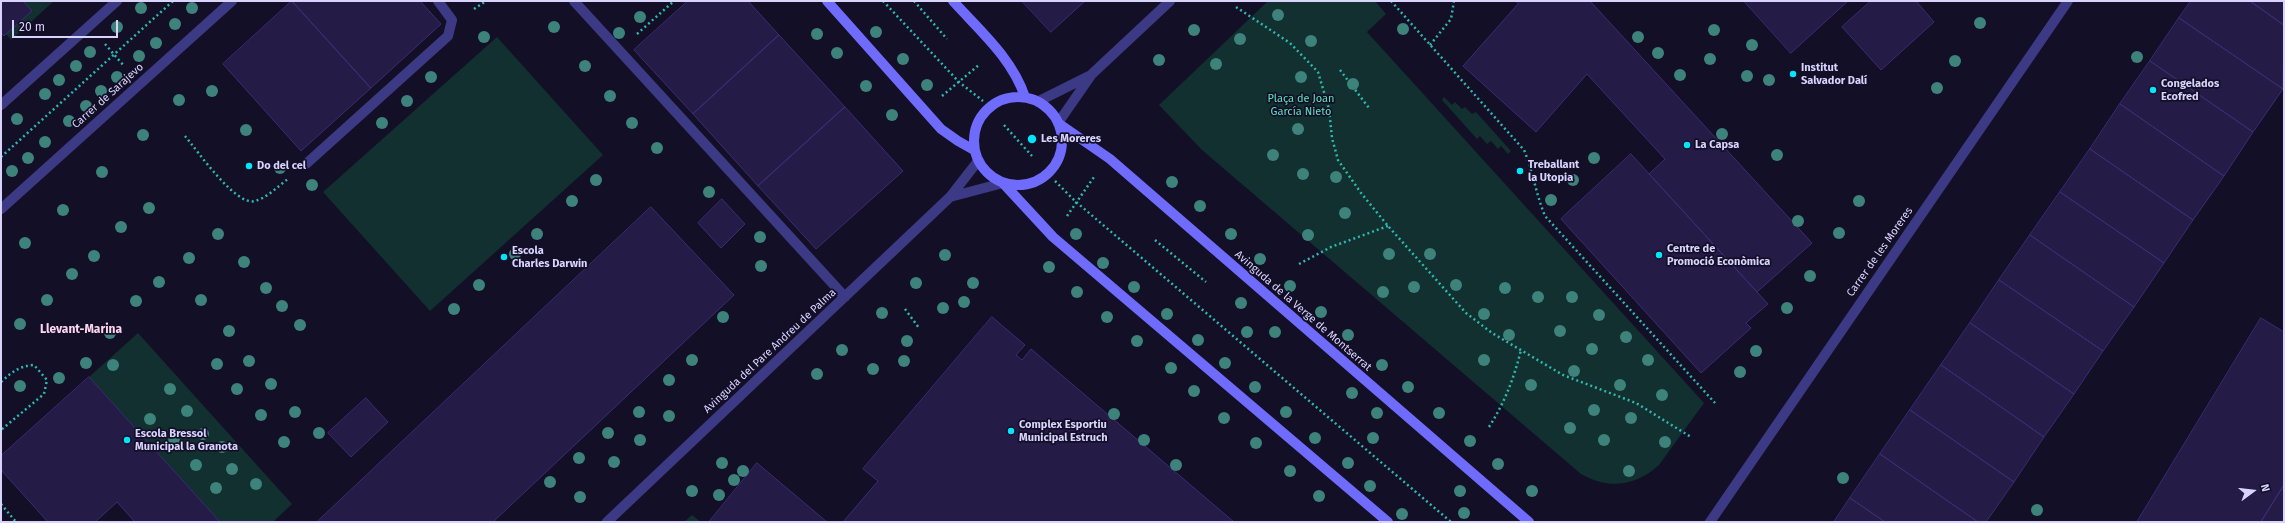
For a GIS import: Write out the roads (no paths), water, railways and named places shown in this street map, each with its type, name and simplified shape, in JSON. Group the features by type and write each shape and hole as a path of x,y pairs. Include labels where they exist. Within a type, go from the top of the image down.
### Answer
{"street":[{"path":"3,100 117,1"},
{"name":"Carrer de Sarajevo","path":"1,209 232,1"},
{"path":"306,164 448,36 452,20 438,1"},
{"path":"574,1 845,297"},
{"path":"827,1 941,129 974,150"},
{"path":"953,1 1012,66 1020,79 1026,97"},
{"path":"1058,123 1092,74 1170,1"},
{"name":"Carrer de les Moreres","path":"1710,520 2068,1"},
{"path":"1039,101 1092,74"},
{"path":"1003,183 1024,184 1045,176 1055,165 1061,152 1062,137 1058,123 1050,110 1039,101 1026,97 1012,97 998,101 989,108 978,121 974,135 974,150 978,161 990,175 1003,183 1053,236 1388,522"},
{"name":"Avinguda de la Verge de Montserrat","path":"1058,123 1110,159 1529,522"},
{"name":"Avinguda del Pare Andreu de Palma","path":"606,522 950,197 978,161"},
{"name":"Avinguda del Pare Andreu de Palma","path":"950,197 1003,183"}],"place":[{"name":"Institut Salvador Dalí","path":"1793,74"},
{"name":"Congelados Ecofred","path":"2153,90"},
{"name":"Les Moreres","path":"1032,139"},
{"name":"La Capsa","path":"1687,145"},
{"name":"Do del cel","path":"249,166"},
{"name":"Treballant la Utopia","path":"1520,171"},
{"name":"Centre de Promoció Econòmica","path":"1659,255"},
{"name":"Escola Charles Darwin","path":"504,257"},
{"name":"Complex Esportiu Municipal Estruch","path":"1011,431"},
{"name":"Escola Bressol Municipal la Granota","path":"127,440"}],"district":[{"name":"Llevant-Marina","path":"81,330"}],"park label":[{"name":"Plaça de Joan García Nieto","path":"1301,105"}]}
